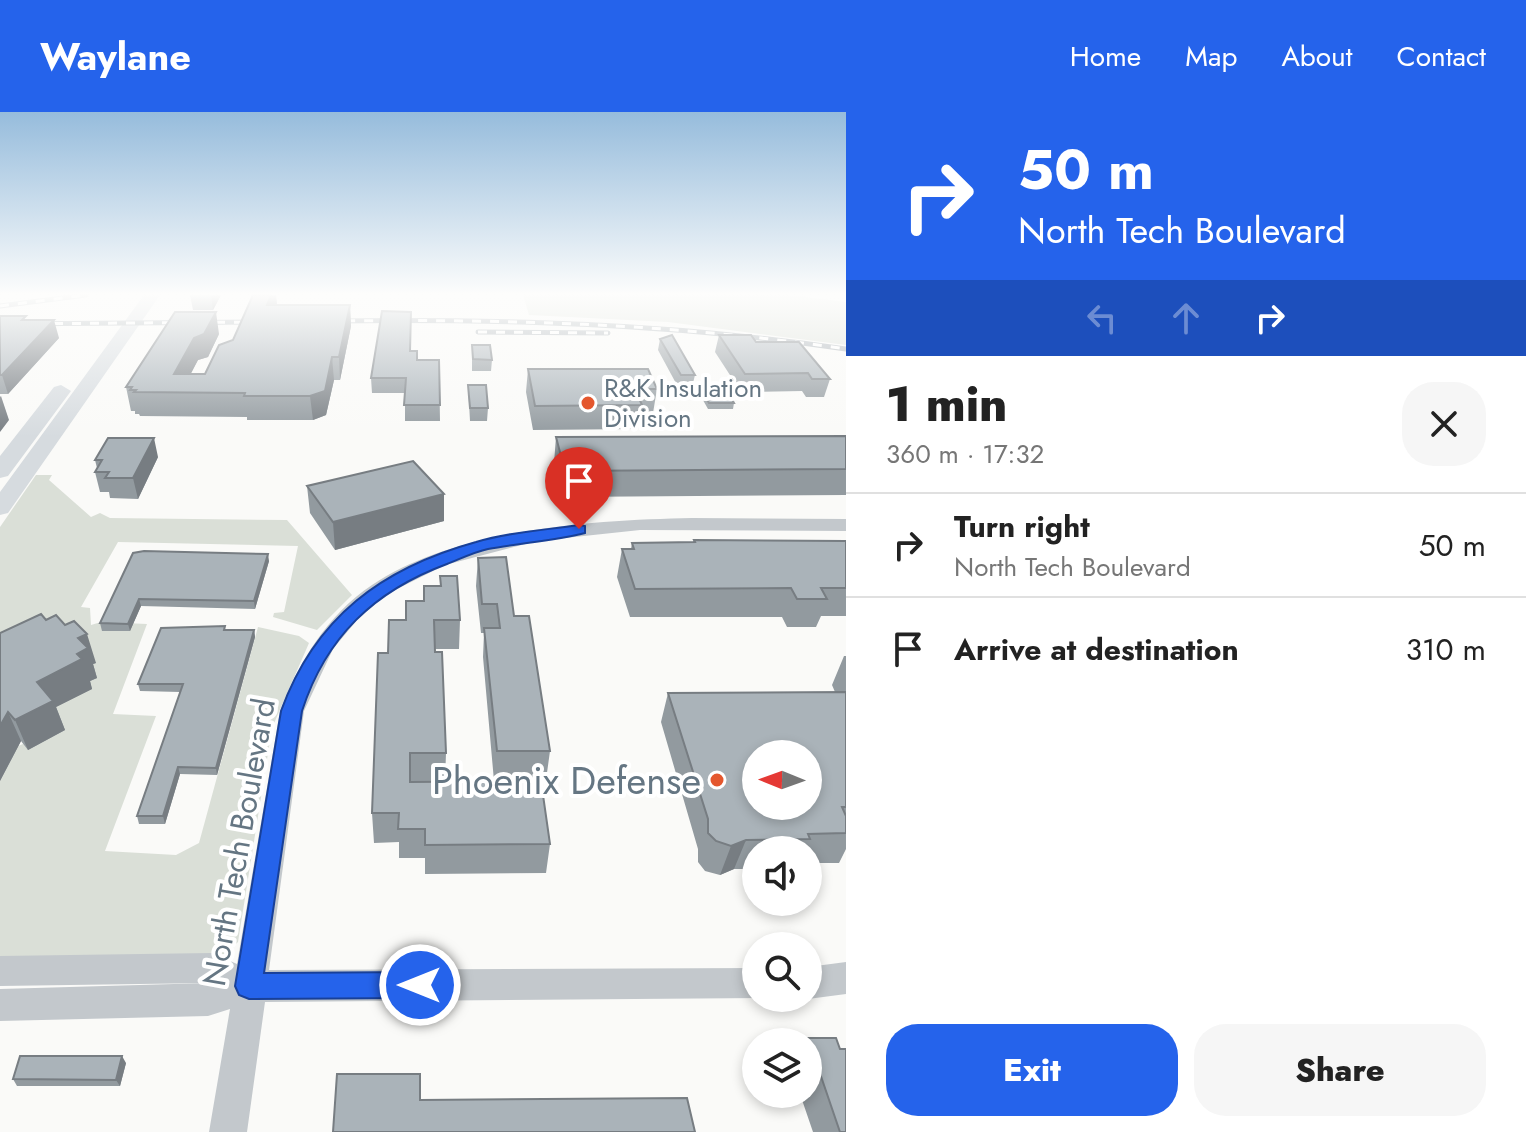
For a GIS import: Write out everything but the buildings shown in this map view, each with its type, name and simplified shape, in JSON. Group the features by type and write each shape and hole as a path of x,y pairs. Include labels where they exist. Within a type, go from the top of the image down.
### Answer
{"main road":[{"path":"0,508 103,343"},
{"path":"0,471 114,343"}],"street":[{"name":"North Tech Boulevard","path":"228,1132 292,711 304,676 329,638 353,612 381,589 423,567 481,545 533,535 667,525 846,525"},
{"path":"249,986 212,968 9,971 8,1005 208,1000 249,986 742,984"},
{"path":"822,981 846,978"}],"shaded area":[{"path":"36,475 52,475 49,480 91,517 100,513 110,518 287,520 352,595 317,630 273,617 274,613 284,612 298,546 118,542 81,607 90,608 91,625 101,622 147,624 113,714 156,716 105,851 176,855 199,843 258,627 299,636 309,643 272,728 238,942 222,957 0,958 0,781 18,746 23,744 0,661 0,527"}],"railway":[{"path":"799,343 846,349"}],"place":[{"name":"R&K Insulation Division","path":"588,403"},
{"name":"Phoenix Defense","path":"717,780"}],"route":[{"path":"420,985 249,986 292,711 304,676 329,638 353,612 381,589 423,567 481,545 579,529"}]}
